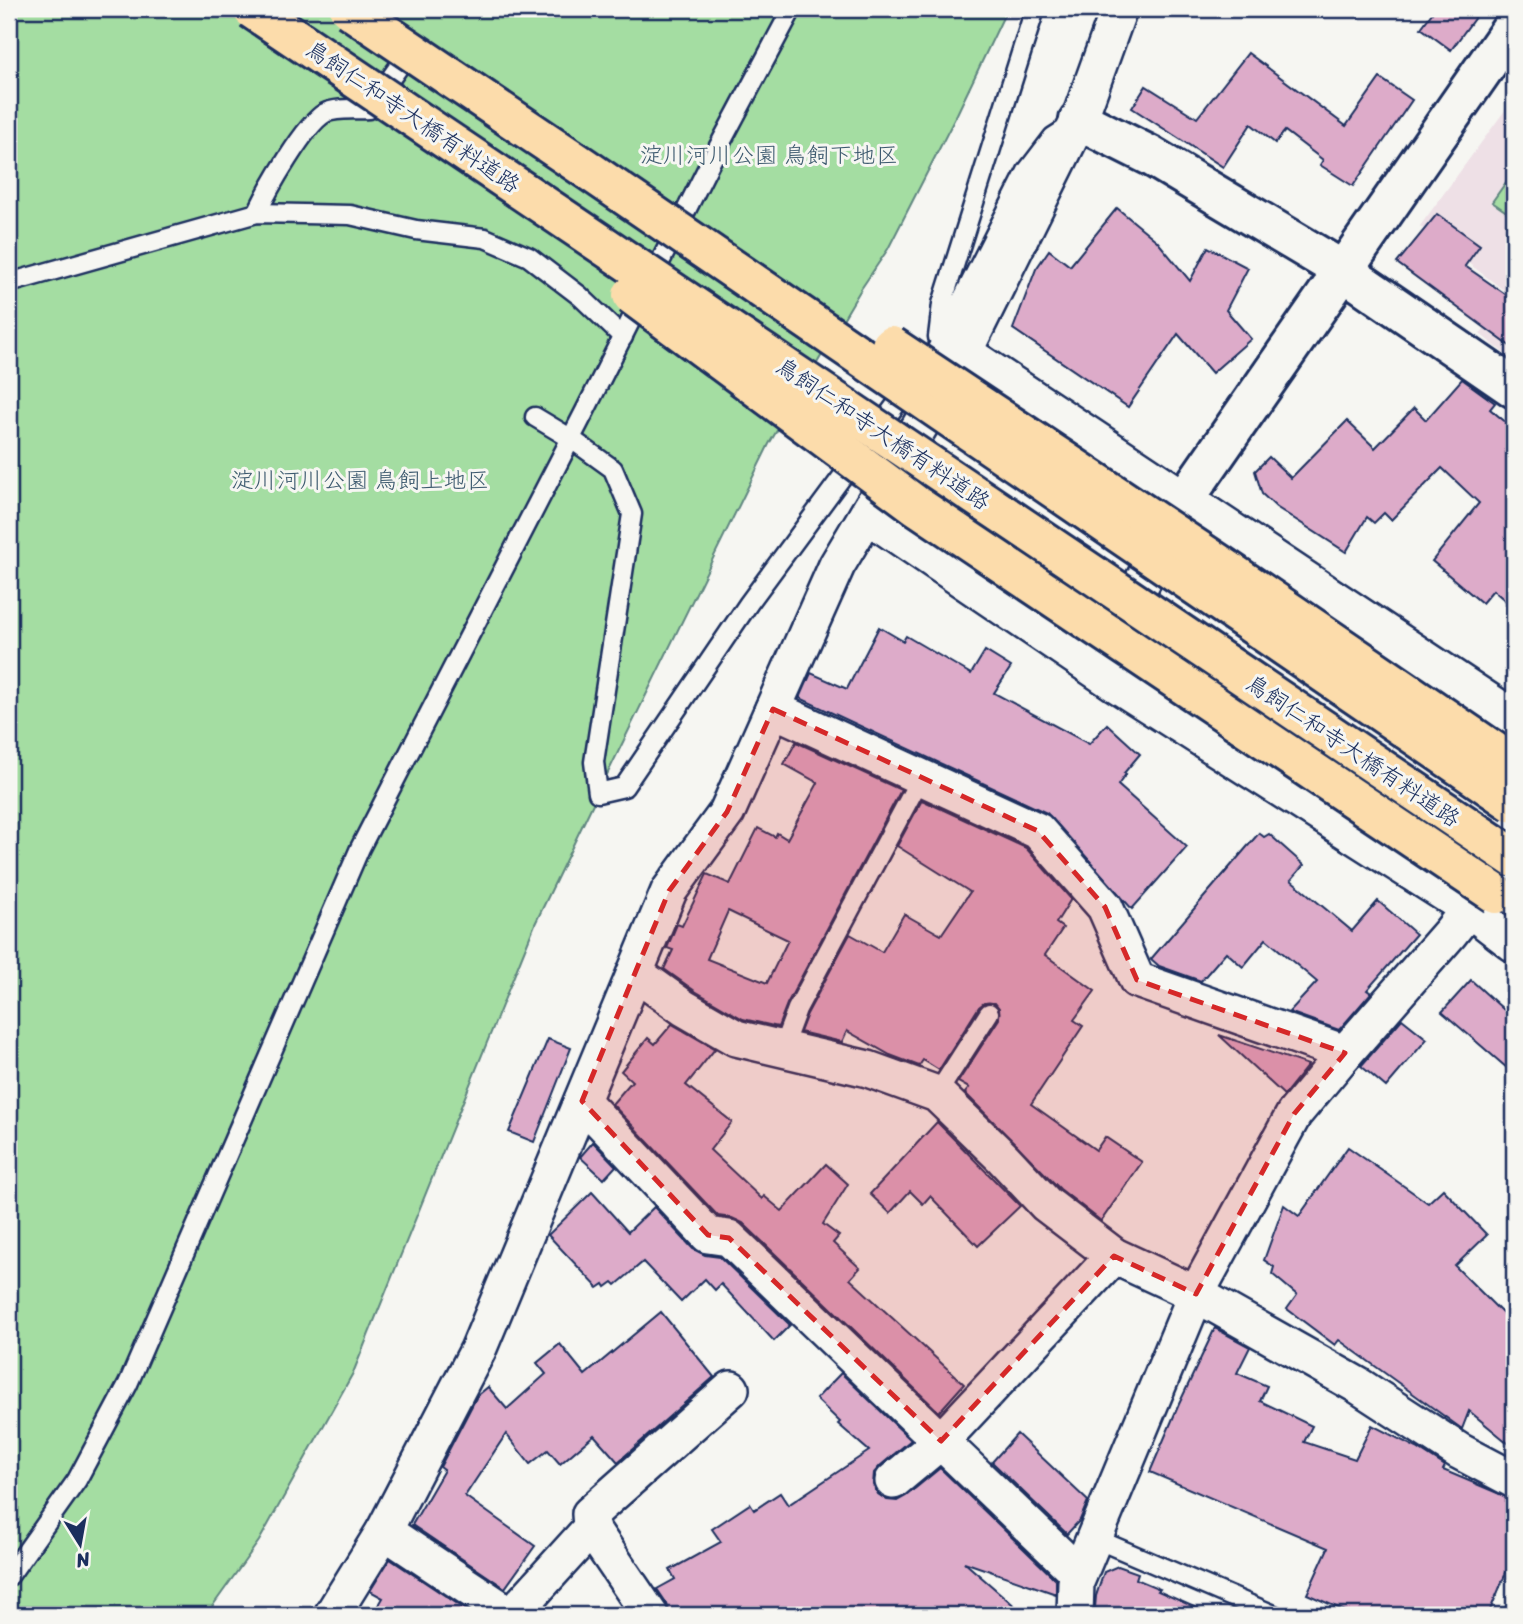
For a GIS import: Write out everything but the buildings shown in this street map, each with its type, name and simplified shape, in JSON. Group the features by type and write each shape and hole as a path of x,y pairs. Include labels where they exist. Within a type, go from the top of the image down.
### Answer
{"main road":[{"name":"鳥飼仁和寺大橋有料道路","path":"252,9 1514,858"},
{"name":"鳥飼仁和寺大橋有料道路","path":"348,9 585,167 1514,803"},
{"path":"585,167 622,174 947,382 1514,765"},
{"path":"555,212 566,245 917,506 1482,902"}],"street":[{"path":"332,1615 384,1531 478,1350 669,891 727,812 837,565 867,514 950,351 1079,120 1118,9"},
{"path":"1096,671 1184,500 1514,25 1505,9"},
{"path":"1079,120 1151,156 1342,270 1514,388"},
{"path":"950,351 1184,500 1514,718"},
{"path":"867,514 1096,671 1482,902 1514,944"},
{"path":"773,709 1038,831 1105,907 1137,979 1345,1053"},
{"path":"1075,1615 1076,1582 1079,1574 1196,1294 1294,1114 1345,1053 1482,902 1514,839"},
{"path":"635,973 684,1008 736,1038 868,1069 937,1094 1046,1204 1114,1256 1196,1294 1359,1387 1459,1451 1514,1480"},
{"path":"582,1101 708,1235 729,1238 1079,1574"},
{"path":"893,1481 941,1441 1114,1256"},
{"path":"650,1615 591,1528 590,1514 731,1388"},
{"path":"384,1531 511,1615 591,1528"}],"lane":[{"path":"257,213 274,180 316,120 328,112 369,109 413,46 372,9"},
{"path":"9,1576 77,1480 128,1384 360,848 716,151 792,9"},
{"path":"535,417 613,469 632,513 594,762 598,793 624,787 749,603 950,351 942,304 1035,9"},
{"path":"9,283 257,213 350,215 416,230 485,238 529,257 580,296 623,337"},
{"path":"782,1049 797,1009 921,777"},
{"path":"937,1094 989,1013"},
{"path":"1094,1538 1274,1615"}],"highlighted area":[{"path":"773,709 1038,831 1105,907 1137,980 1345,1053 1294,1114 1196,1294 1114,1256 941,1441 729,1238 708,1235 582,1101 669,891 727,812"}],"shaded area":[{"path":"1514,98 1514,361 1480,334 1510,295 1420,226"}],"green space":[{"name":"淀川河川公園 鳥飼上地区","path":"9,9 1007,9 888,249 861,289 769,444 535,924 353,1373 259,1541 206,1615 9,1615"},
{"path":"1514,171 1514,217 1492,202"}],"park label":[{"name":"淀川河川公園 鳥飼下地区","path":"769,155"}]}
